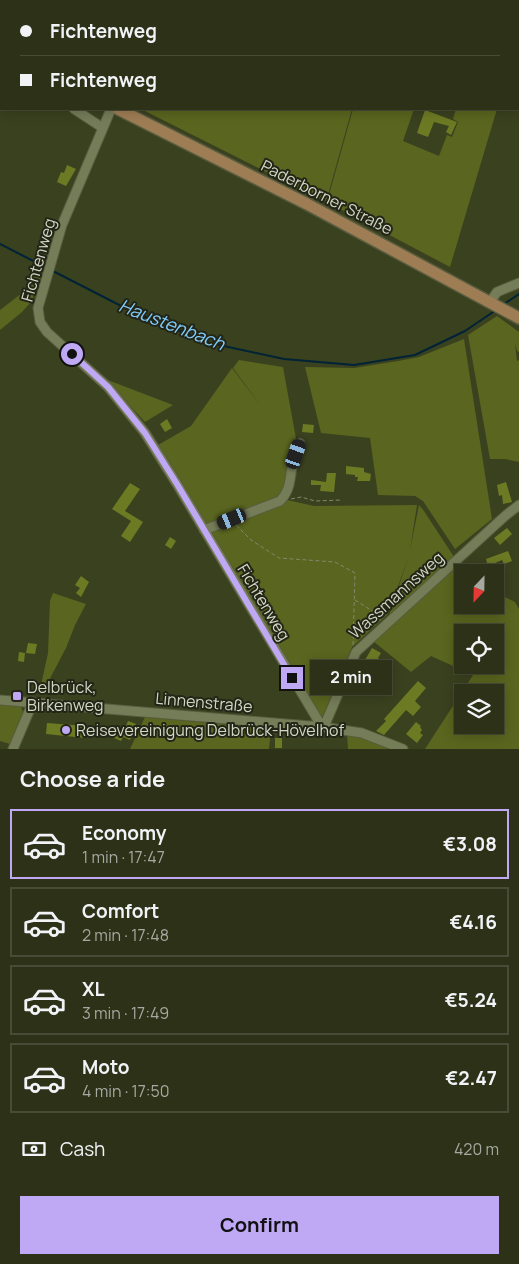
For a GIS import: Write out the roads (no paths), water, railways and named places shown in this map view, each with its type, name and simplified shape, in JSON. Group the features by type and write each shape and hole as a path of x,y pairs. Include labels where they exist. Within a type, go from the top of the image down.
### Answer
{"main road":[{"name":"Paderborner Straße","path":"120,110 307,204 515,315"}],"street":[{"path":"76,110 103,128"},
{"name":"Fichtenweg","path":"112,110 62,225 38,308 40,322 47,332 108,387 145,433 322,727"},
{"path":"491,302 497,292 519,283"},
{"path":"204,530 280,501 292,480 293,464 300,443"},
{"name":"Wassmannsweg","path":"322,727 326,722 356,652 519,505"},
{"name":"Linnenstraße","path":"0,700 322,727 362,733 403,749"},
{"path":"13,749 33,702"}],"waterway":[{"name":"Haustenbach","path":"0,244 47,268"},
{"name":"Haustenbach","path":"51,270 131,311 210,343 284,359 354,365 415,355 465,331 496,310"},
{"name":"Haustenbach","path":"504,304 519,294"}],"place":[{"name":"Delbrück, Birkenweg","path":"17,696"},
{"name":"Reisevereinigung Delbrück-Hövelhof","path":"66,730"}]}
